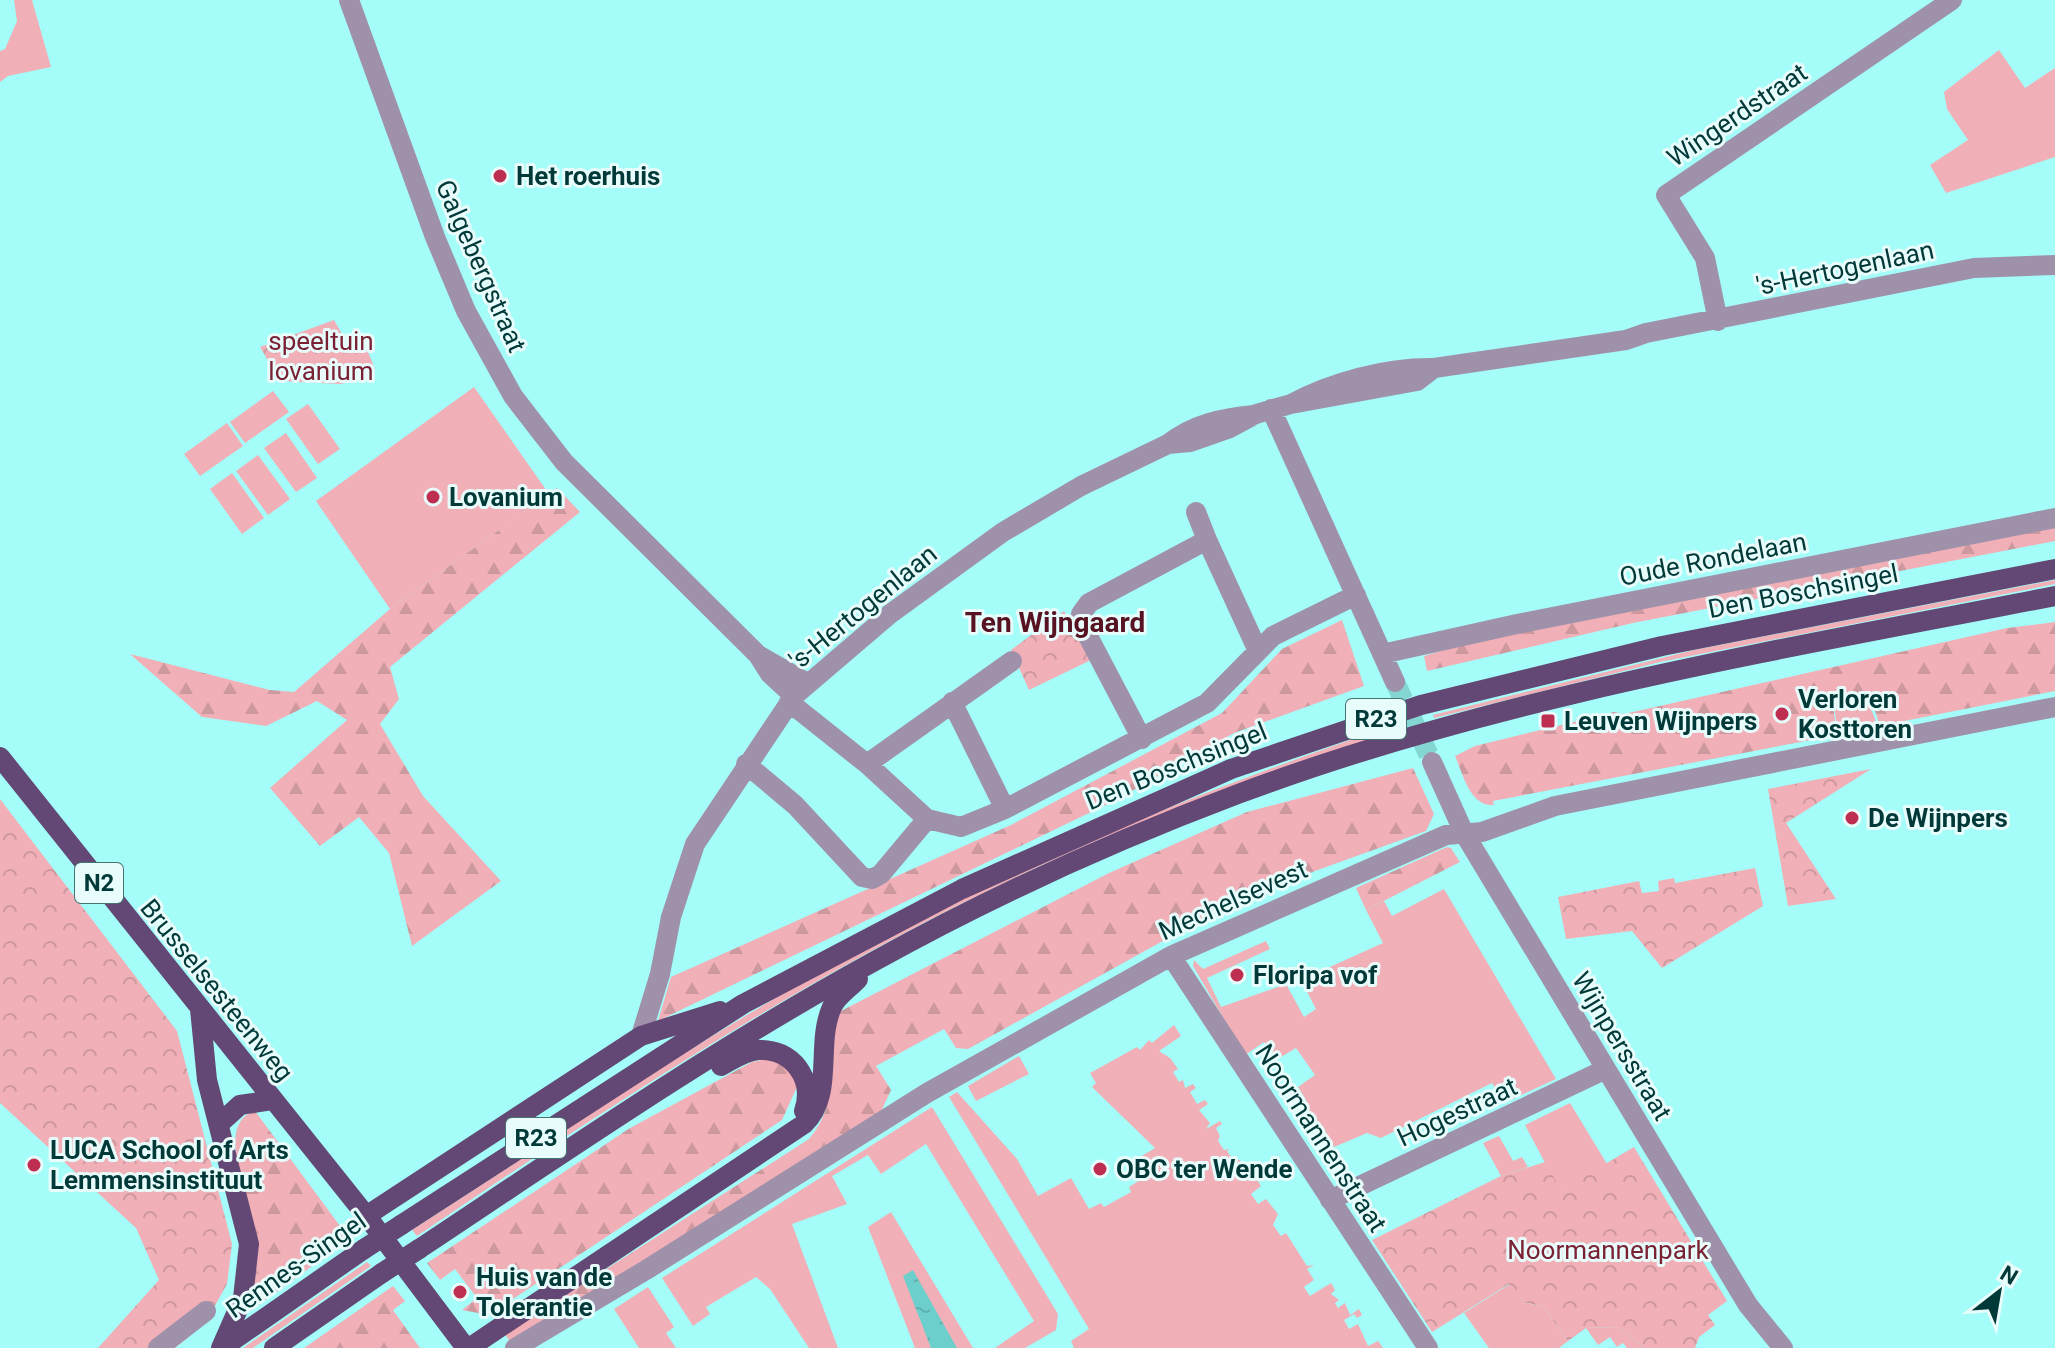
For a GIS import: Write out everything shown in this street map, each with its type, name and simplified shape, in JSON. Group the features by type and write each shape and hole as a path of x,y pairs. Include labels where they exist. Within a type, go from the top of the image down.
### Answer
{"main road":[{"name":"Den Boschsingel","path":"401,1225 743,1004 962,889 1089,829 1231,769 1375,719 1662,646 2055,569"},
{"name":"Den Boschsingel","path":"274,1348 673,1081 873,961 975,909 1140,834 1240,793 1441,728 1675,670 2055,596"},
{"name":"Brusselsesteenweg","path":"0,757 366,1216"},
{"path":"467,1348 812,1116 820,1098 825,1033 832,1006 873,961"},
{"path":"366,1216 641,1036 743,1004"},
{"path":"200,1009 203,1055 249,1244 243,1298 222,1348"},
{"path":"673,1081 699,1078 751,1051 782,1055 802,1071 808,1089 796,1129"},
{"path":"219,1124 240,1105 272,1100"},
{"name":"N2","path":"366,1216 467,1348"},
{"name":"Rennes-Singel","path":"222,1348 401,1225"}],"street":[{"name":"Galgebergstraat","path":"349,0 435,237 466,311 513,396 564,462 797,694"},
{"name":"Wingerdstraat","path":"1718,321 1705,258 1666,195 1952,0"},
{"name":"'s-Hertogenlaan","path":"641,1036 687,865 706,825 797,694 890,614 1003,532 1081,486 1201,425 1226,417 1417,381 1434,368 1626,340 1646,333 1974,268 2055,265"},
{"path":"1272,410 1395,682"},
{"path":"1196,512 1258,651"},
{"name":"Oude Rondelaan","path":"1382,654 1517,624 2055,518"},
{"path":"1142,739 1083,626 1081,614 1092,601 1207,540"},
{"path":"797,694 927,819 961,827 1005,809 1207,703 1273,636 1356,595"},
{"path":"867,764 1012,661"},
{"path":"952,702 1005,809"},
{"name":"Mechelsevest","path":"515,1348 927,1093 1171,956 1446,835 1482,832 1555,806 2055,707"},
{"name":"Wijnpersstraat","path":"1432,762 1464,833 1748,1305 1783,1348"},
{"path":"746,764 795,805 862,877 872,879 881,874 927,819"},
{"name":"Noormannenstraat","path":"1171,956 1428,1348"},
{"name":"Hogestraat","path":"1330,1200 1606,1069"},
{"path":"158,1348 206,1311"}],"green space":[{"path":"14,0 32,0 51,67 8,76 0,82 0,51 5,49 17,21"},
{"path":"1999,50 2025,88 2055,68 2055,157 1946,193 1930,165 1968,140 1947,109 1944,92"},
{"name":"speeltuin lovanium","path":"334,320 348,345 368,352 375,369 367,379 340,384 280,381 260,347"},
{"name":"Lovanium","path":"474,387 549,494 390,609 316,501"},
{"path":"273,391 289,412 245,443 230,422"},
{"path":"308,404 340,449 318,464 286,419"},
{"path":"227,423 243,446 200,476 184,454"},
{"path":"286,433 317,478 296,492 264,448"},
{"path":"258,455 290,499 268,515 236,471"},
{"path":"232,473 264,518 242,534 210,489"},
{"path":"557,488 580,512 390,667 399,699 380,724 423,796 501,881 412,946 389,853 359,817 320,846 270,788 347,720 317,701 266,726 202,717 130,654 270,690 294,692 390,609"},
{"path":"2055,525 2055,541 1633,623 1427,671 1424,656 1490,636"},
{"path":"2055,580 2055,584 1660,662 1434,718 1433,715 1694,650"},
{"path":"1064,611 1091,660 1029,690 1011,650"},
{"path":"1342,620 1364,686 1234,733 1116,800 658,1021 671,977 1011,825 1222,713 1282,649"},
{"path":"2055,622 2055,691 1879,726 1876,713 1865,699 1846,694 1833,706 1837,735 1493,801 1494,805 1479,801 1473,795 1455,756 1475,746 1614,712 1624,714 2007,628"},
{"path":"1846,695 1867,704 1877,725 1838,733 1834,706"},
{"path":"1394,725 1396,731 1281,769 1112,835 947,911 743,1025 417,1236 412,1230 740,1019 876,942 1000,881 1111,832 1279,765"},
{"path":"1413,768 1434,814 1426,831 1315,871 1244,901 1161,942 968,1049 956,1048 944,1029 876,1066 891,1090 879,1116 510,1342 505,1334 809,1139 826,1110 839,1012 1109,873 1247,812"},
{"path":"1871,769 1786,823 1836,899 1788,906 1768,789"},
{"path":"0,799 177,1031 232,1244 227,1284 196,1331 175,1348 98,1348 159,1280 136,1228 0,1103"},
{"path":"1447,847 1460,862 1366,910 1356,888"},
{"path":"1755,868 1763,906 1662,968 1632,931 1566,939 1558,897 1639,881 1642,893 1659,891 1658,881 1674,878 1675,883"},
{"path":"1444,889 1556,1079 1504,1103 1492,1083 1381,1138 1367,1133 1334,1147 1325,1131 1318,1135 1303,1111 1306,1100 1298,1087 1315,1075 1296,1048 1276,1060 1264,1042 1245,1055 1193,966 1194,960 1203,969 1266,941 1270,949 1207,978 1221,1007 1286,984 1304,1017 1316,1009 1301,980 1383,943 1366,910 1384,901 1392,916"},
{"path":"1174,1025 1181,1036 1159,1051 1170,1058 1178,1069 1173,1072 1179,1082 1183,1080 1185,1088 1193,1084 1196,1088 1190,1092 1197,1104 1205,1100 1208,1104 1199,1110 1210,1123 1206,1129 1220,1121 1222,1124 1216,1128 1220,1136 1218,1141 1224,1150 1230,1149 1227,1151 1233,1160 1240,1160 1249,1179 1255,1176 1261,1186 1251,1194 1258,1204 1266,1199 1278,1214 1273,1225 1281,1236 1286,1233 1307,1266 1314,1265 1307,1269 1314,1280 1304,1287 1310,1296 1331,1283 1335,1290 1331,1294 1339,1300 1335,1303 1338,1308 1345,1303 1350,1315 1359,1309 1362,1315 1357,1318 1354,1314 1344,1320 1349,1329 1358,1324 1368,1346 1378,1341 1383,1348 1074,1348 1071,1341 1089,1329 949,1097 957,1092 1017,1159 1038,1196 1071,1178 1089,1209 1101,1203 1104,1207 1131,1192 1129,1187 1140,1180 1130,1163 1155,1148 1092,1087 1096,1083 1090,1073 1137,1047 1140,1050 1149,1040 1152,1043"},
{"path":"1019,1056 1029,1074 976,1101 968,1086"},
{"path":"767,1059 787,1068 797,1087 782,1120 489,1315 462,1310 477,1298 455,1269 440,1280 427,1263 630,1128 752,1062"},
{"path":"1570,1103 1607,1164 1560,1191 1525,1125"},
{"path":"932,1107 1058,1314 1056,1330 1025,1348 995,1348 1034,1321 926,1144 881,1174 868,1155 832,1176 847,1204 792,1224 838,1348 809,1348 770,1289 756,1277 706,1307 710,1314 693,1326 662,1278"},
{"path":"255,1111 340,1226 353,1236 259,1305 248,1302 254,1235 235,1145 243,1118"},
{"path":"1499,1136 1513,1161 1522,1157 1528,1167 1501,1176 1483,1143"},
{"name":"Noormannenpark","path":"1634,1147 1727,1301 1708,1315 1715,1325 1699,1337 1695,1348 1645,1348 1618,1327 1586,1328 1568,1341 1543,1306 1525,1303 1509,1284 1432,1332 1372,1240 1501,1176 1545,1162 1561,1190"},
{"path":"891,1212 973,1348 915,1348 868,1227"},
{"path":"367,1262 371,1266 253,1348 243,1348"},
{"path":"1510,1284 1525,1303 1543,1306 1568,1341 1559,1348 1489,1348 1464,1313"},
{"path":"393,1286 405,1301 393,1310 420,1348 304,1348"},
{"path":"648,1287 674,1327 666,1333 676,1348 639,1348 614,1309"},
{"path":"1618,1327 1645,1348 1627,1348 1623,1343 1617,1347 1610,1337 1598,1345 1586,1328"}],"water":[{"path":"913,1270 957,1348 931,1348 903,1276"}],"tunnel":[{"path":"1395,682 1432,762"}],"place":[{"name":"Het roerhuis","path":"500,176"},
{"name":"Lovanium","path":"433,497"},
{"name":"Verloren Kosttoren","path":"1782,714"},
{"name":"Leuven Wijnpers","path":"1548,721"},
{"name":"De Wijnpers","path":"1852,818"},
{"name":"Floripa vof","path":"1237,975"},
{"name":"LUCA School of Arts Lemmensinstituut","path":"34,1165"},
{"name":"OBC ter Wende","path":"1100,1169"},
{"name":"Huis van de Tolerantie","path":"460,1292"}],"district":[{"name":"Ten Wijngaard","path":"1055,622"}]}
